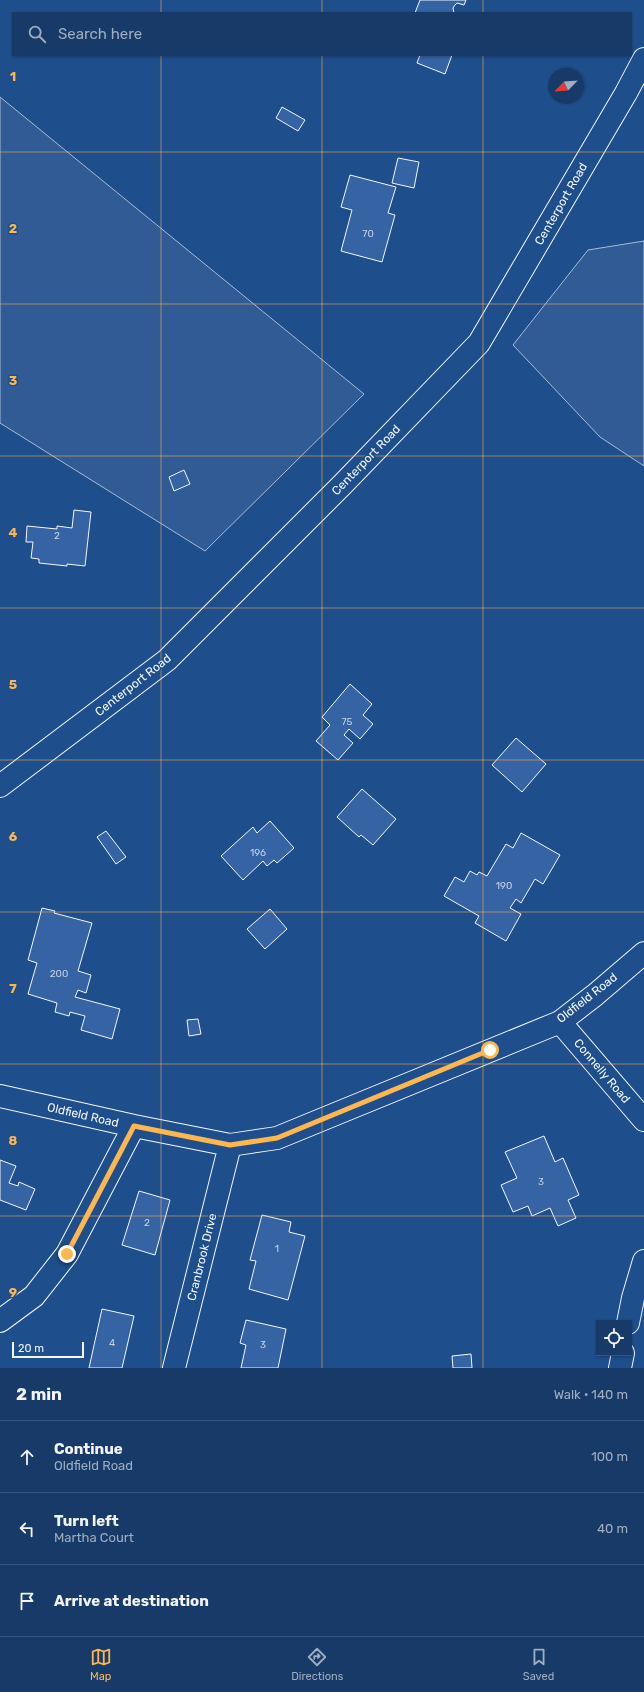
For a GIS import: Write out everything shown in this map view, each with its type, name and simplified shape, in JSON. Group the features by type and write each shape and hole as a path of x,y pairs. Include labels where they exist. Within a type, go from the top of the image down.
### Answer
{"street":[{"name":"Centerport Road","path":"0,786 167,660 343,484 479,343 626,93 644,58"},
{"name":"Oldfield Road","path":"0,1096 134,1126 230,1145 277,1138 560,1022 595,995 644,953"},
{"name":"Connelly Road","path":"560,1022 644,1120"},
{"path":"0,1321 34,1296 67,1254 134,1126"},
{"name":"Cranbrook Drive","path":"174,1368 230,1145"},
{"path":"629,1320 633,1298 644,1261"},
{"path":"620,1368 622,1356"}],"shaded area":[{"path":"0,97 364,394 205,551 0,423"},
{"path":"644,241 644,466 600,437 513,345 588,250"}],"building":[{"path":"420,0 466,0 464,5 457,3 453,8 454,12 415,12"},
{"path":"420,56 452,56 445,74 417,63"},
{"path":"282,107 305,120 298,131 276,118"},
{"path":"398,158 419,162 414,188 392,183"},
{"path":"350,175 396,187 388,213 395,215 382,262 341,251 352,210 341,207"},
{"path":"184,470 190,484 174,491 169,477"},
{"path":"74,510 91,512 85,566 39,563 39,559 31,558 33,542 26,542 27,526 57,529 57,526 72,528"},
{"path":"350,684 372,704 363,715 373,724 360,739 349,729 344,735 353,743 338,760 316,741 330,725 322,717"},
{"path":"516,738 546,764 522,792 492,765"},
{"path":"362,789 396,819 373,845 361,835 359,837 337,817"},
{"path":"270,821 294,848 277,863 274,860 267,866 263,861 243,880 221,856 253,827 257,833"},
{"path":"106,831 126,857 116,864 97,837"},
{"path":"521,833 560,855 543,884 535,879 521,903 516,899 510,908 521,914 506,941 475,923 479,916 444,896 455,877 464,882 470,871 477,875 479,872 487,876 506,844 513,848"},
{"path":"42,908 55,911 54,913 92,923 78,971 91,975 86,993 78,990 75,997 120,1009 112,1039 81,1030 85,1016 70,1012 69,1016 55,1012 57,1003 28,994 37,963 28,960"},
{"path":"270,909 287,929 265,949 247,929"},
{"path":"198,1019 201,1034 189,1036 187,1020"},
{"path":"544,1136 555,1162 563,1158 579,1195 568,1200 576,1218 558,1226 550,1208 532,1216 528,1206 513,1212 501,1185 517,1178 505,1152"},
{"path":"0,1160 16,1166 9,1183 18,1186 19,1182 35,1189 26,1210 0,1200"},
{"path":"139,1191 170,1200 155,1255 122,1245"},
{"path":"262,1215 291,1222 289,1232 305,1236 288,1300 249,1289 256,1261 250,1260"},
{"path":"102,1309 134,1316 122,1368 89,1368"},
{"path":"246,1320 286,1329 278,1368 241,1368 246,1345 240,1343"},
{"path":"471,1354 472,1368 453,1368 452,1356"}],"route":[{"path":"67,1254 134,1126 230,1145 277,1138 490,1050"}]}
